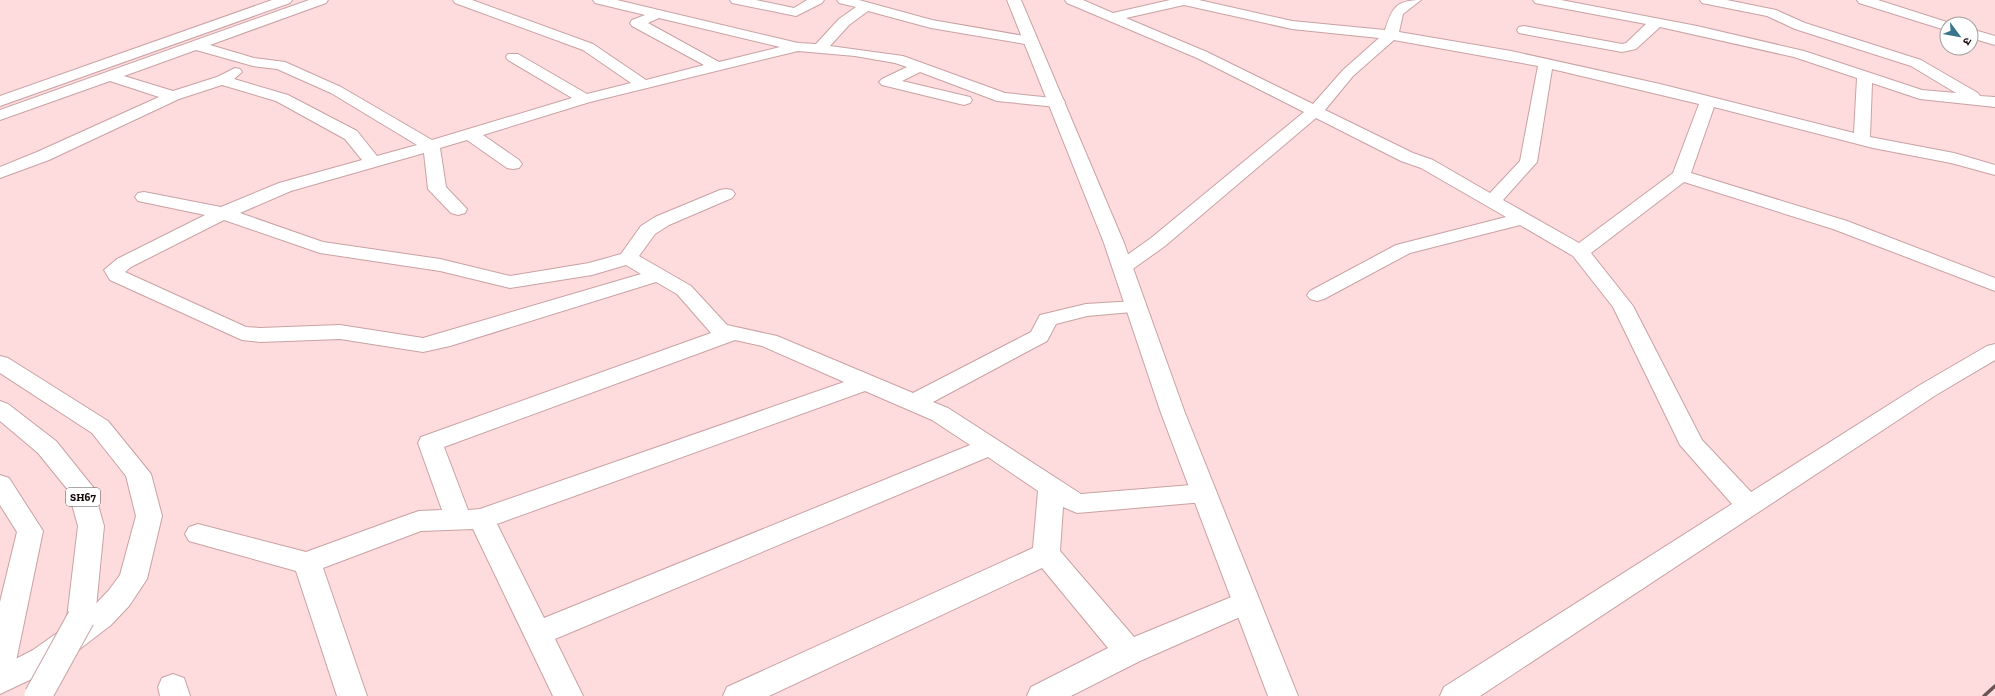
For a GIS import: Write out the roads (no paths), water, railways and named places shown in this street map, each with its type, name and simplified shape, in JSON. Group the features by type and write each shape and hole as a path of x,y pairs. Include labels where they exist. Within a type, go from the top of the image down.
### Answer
{"street":[{"path":"0,87 252,0"},
{"path":"0,101 285,0"},
{"path":"0,115 321,0"},
{"path":"460,0 588,47 642,84"},
{"path":"600,0 798,47 855,52 898,59 1003,98 1057,102"},
{"path":"737,0 796,12 817,0"},
{"path":"844,0 931,24 1031,41"},
{"path":"1014,0 1057,102 1123,267 1173,413 1283,696"},
{"path":"1072,0 1202,55 1407,157 1427,164 1580,252 1624,306 1692,445 1748,506"},
{"path":"1112,17 1182,0 1214,3 1292,25 1391,35 1511,55 1862,140 1954,158 1995,170"},
{"path":"1123,267 1158,242 1315,111 1348,73 1391,35 1397,12 1414,0"},
{"path":"1540,0 1588,4 1656,23 1697,30 1799,54 1920,94 1995,102"},
{"path":"1707,0 1771,13 1800,26 1916,64 1980,100"},
{"path":"1864,0 1939,23"},
{"path":"820,48 844,22 866,6"},
{"path":"657,14 637,23 716,66"},
{"path":"1524,30 1622,48 1631,46 1656,23"},
{"path":"1979,36 1995,41"},
{"path":"195,45 253,62 277,64 336,90 431,146"},
{"path":"658,275 442,341 423,345 340,332 260,335 242,333 117,276 114,270 124,263 223,213 285,187 431,146 585,99 798,47"},
{"path":"513,57 585,99"},
{"path":"0,173 43,156 173,96 222,80 253,62"},
{"path":"1492,202 1528,162 1546,63"},
{"path":"919,67 887,82 964,100"},
{"path":"1862,140 1865,75"},
{"path":"110,76 173,96"},
{"path":"222,80 282,98 351,135 373,162"},
{"path":"1580,252 1681,176 1708,102"},
{"path":"470,134 513,164"},
{"path":"431,146 437,189 458,209"},
{"path":"1681,176 1840,225 1995,285"},
{"path":"144,197 223,213 320,247 440,265 510,282 592,269 628,258 648,230 662,221 726,194"},
{"path":"1317,295 1403,250 1522,219"},
{"path":"628,258 684,290 720,330 769,341 940,414 1077,504 1204,493"},
{"path":"913,403 1039,336 1048,320 1086,310 1136,307"},
{"path":"568,696 538,633 470,519 430,443 733,333"},
{"path":"1455,696 1928,390 1995,351"},
{"path":"0,363 100,427 138,474 149,516 133,579 119,598 101,617 44,659 0,682"},
{"path":"198,534 306,563 419,521 470,519 866,382"},
{"name":"SH67","path":"0,409 47,447 80,487 91,526 81,618 38,696"},
{"path":"538,633 990,447"},
{"path":"0,484 30,531 0,666"},
{"path":"1051,487 1046,554 1129,652"},
{"path":"738,696 1046,554"},
{"path":"306,563 352,696"},
{"path":"1042,696 1129,652 1246,602"}],"railway":[{"path":"1984,696 1995,686"}]}
